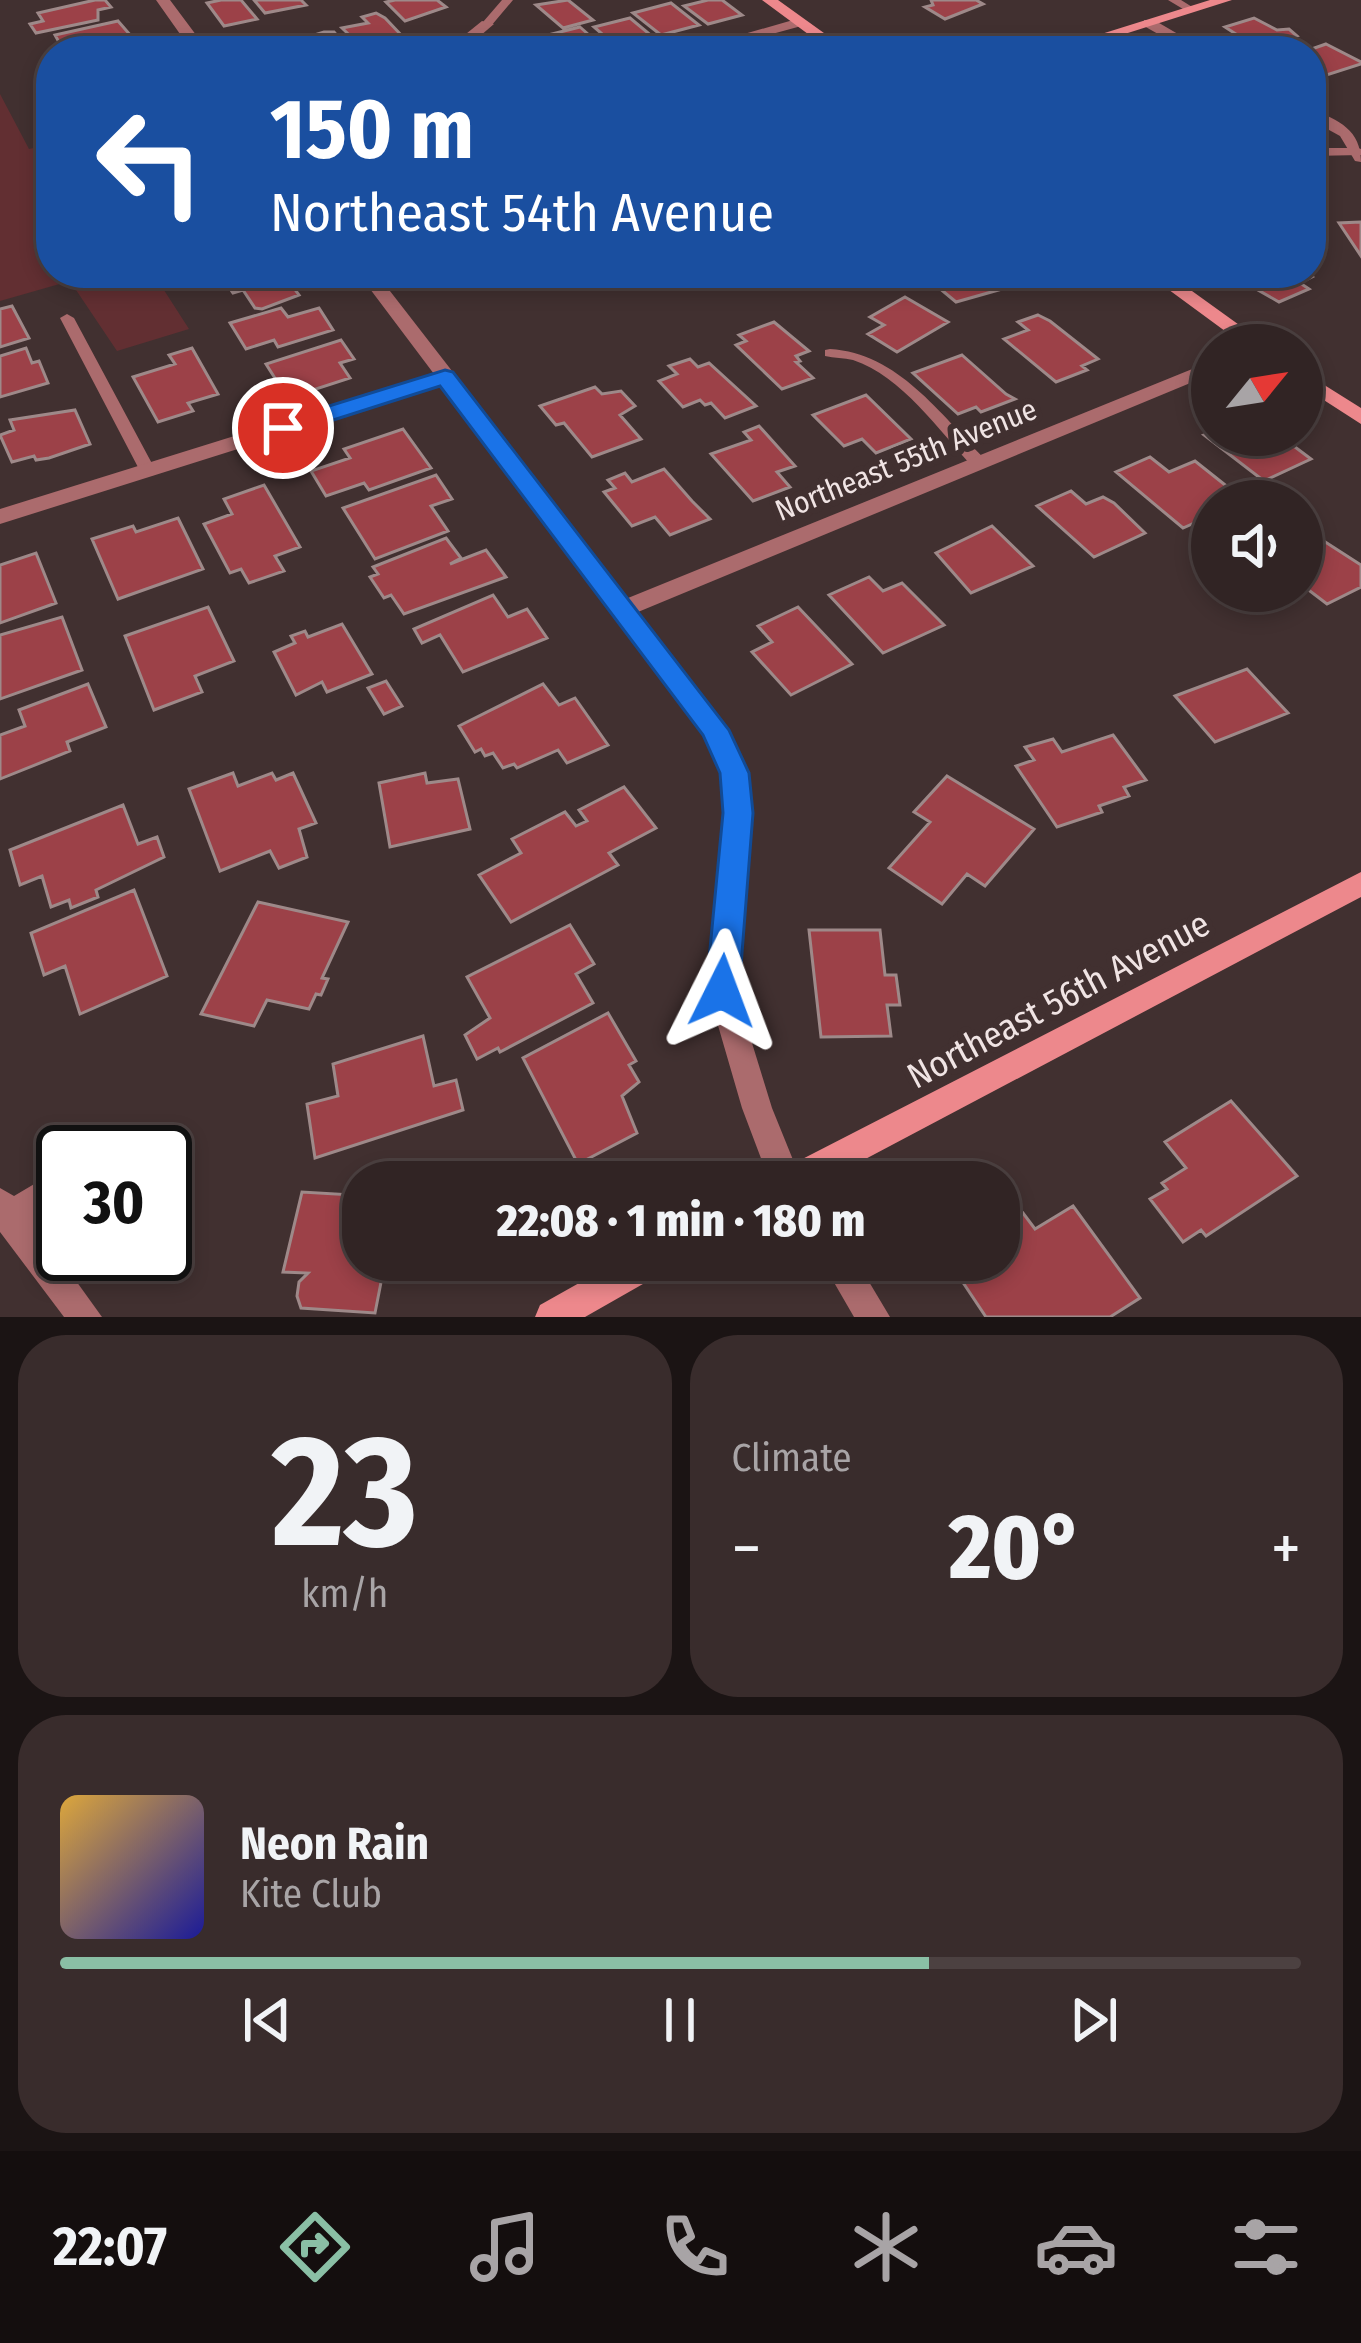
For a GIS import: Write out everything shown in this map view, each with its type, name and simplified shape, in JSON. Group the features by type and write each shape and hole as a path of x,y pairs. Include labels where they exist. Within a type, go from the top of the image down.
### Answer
{"street":[{"path":"163,0 189,36"},
{"path":"769,0 820,36"},
{"path":"1105,36 1225,0"},
{"path":"748,36 800,22"},
{"path":"1149,23 1172,36"},
{"path":"472,36 487,24"},
{"path":"1326,122 1346,133 1359,154"},
{"path":"378,288 715,730 734,773 738,813 722,991 757,1108 779,1161"},
{"path":"1176,288 1227,324"},
{"name":"Northeast 55th Avenue","path":"623,609 1191,376"},
{"path":"0,517 445,377"},
{"path":"1323,391 1361,418"},
{"name":"Northeast 56th Avenue","path":"828,1161 1361,884"},
{"path":"36,1196 4,1211 85,1317"},
{"path":"552,1317 615,1281"},
{"path":"850,1281 873,1317"}],"lane":[{"path":"487,24 508,0"},
{"path":"1173,0 1192,10"},
{"path":"1326,153 1359,154"},
{"path":"67,318 148,470"},
{"path":"830,353 863,356 887,372 979,463"}],"shaded area":[{"path":"0,94 29,149 36,147 36,288 46,288 0,301"},
{"path":"75,288 163,288 189,329 117,351"}],"building":[{"path":"105,0 111,7 98,10 98,20 36,33 30,24 43,21 38,13"},
{"path":"241,0 257,19 224,26 207,3"},
{"path":"254,0 301,0 306,5 265,13"},
{"path":"437,0 446,7 405,21 386,2"},
{"path":"568,0 593,20 563,28 536,5"},
{"path":"722,0 742,15 708,24 684,6"},
{"path":"931,0 983,4 945,19 925,7 933,5"},
{"path":"671,3 699,25 661,35 633,13"},
{"path":"376,13 402,36 350,36 342,28 368,23 362,17"},
{"path":"630,18 652,36 604,36 594,27"},
{"path":"1254,18 1297,36 1239,36 1225,27"},
{"path":"118,21 131,36 56,36"},
{"path":"580,27 590,36 544,36"},
{"path":"1326,44 1361,62 1326,75"},
{"path":"1361,222 1361,256 1339,223"},
{"path":"230,288 294,288 299,295 262,309 255,308 243,290 233,293"},
{"path":"939,288 1005,288 956,302"},
{"path":"1254,288 1309,289 1279,302"},
{"path":"905,297 948,322 897,352 868,334 884,325 870,317"},
{"path":"12,306 29,338 0,347 0,309"},
{"path":"281,308 288,317 319,308 333,330 278,347 274,340 246,349 230,323"},
{"path":"1038,315 1098,359 1082,366 1087,370 1056,382 1004,339 1028,330 1018,322"},
{"path":"774,322 809,351 796,356 800,361 796,362 813,378 782,389 736,345 746,341 739,335"},
{"path":"341,340 354,359 340,363 350,378 276,402 267,387 278,383 266,364"},
{"path":"26,348 32,363 39,361 48,383 0,397 0,356"},
{"path":"192,348 218,394 188,403 193,411 158,422 133,377 175,364 169,355"},
{"path":"962,355 1015,399 981,412 976,407 958,414 913,373"},
{"path":"690,359 698,367 709,363 756,406 725,418 711,403 700,400 683,407 659,381 677,374 669,366"},
{"path":"595,387 602,394 621,391 635,406 620,415 641,439 592,457 564,423 556,425 540,406"},
{"path":"866,395 911,439 876,453 862,439 844,446 813,415"},
{"path":"75,410 90,444 49,458 36,460 34,456 12,462 0,435 14,430 10,420"},
{"path":"759,426 795,466 777,472 790,487 753,501 711,454 751,440 744,432"},
{"path":"403,429 431,468 369,490 364,483 326,496 311,471 350,458 344,449"},
{"path":"1231,456 1311,459 1266,480"},
{"path":"1150,457 1169,472 1195,461 1219,480 1191,480 1191,524 1183,528 1116,472"},
{"path":"664,469 710,519 670,535 655,517 632,526 604,492 615,488 608,480 625,473 632,482"},
{"path":"436,475 452,499 431,506 448,531 375,559 343,508"},
{"path":"264,485 300,547 275,556 284,571 249,583 241,569 230,573 204,524 232,514 224,499"},
{"path":"1071,491 1086,504 1103,497 1114,503 1145,533 1094,557 1037,506"},
{"path":"178,518 203,569 118,599 92,539 133,526 136,532"},
{"path":"992,526 1033,566 971,593 936,553"},
{"path":"446,538 461,558 450,564 486,550 506,577 404,614 391,595 384,598 370,577 378,574 373,567"},
{"path":"1323,541 1361,565 1361,587 1327,604 1323,601"},
{"path":"36,553 56,603 0,623 0,565"},
{"path":"869,577 883,591 902,583 944,625 883,653 829,595"},
{"path":"493,595 508,617 527,609 547,638 463,672 440,635 422,643 414,629"},
{"path":"208,607 234,661 195,676 202,692 154,710 125,636"},
{"path":"798,607 852,664 791,695 752,652 772,642 758,626"},
{"path":"62,617 82,670 0,699 0,635"},
{"path":"342,624 372,674 327,692 322,682 296,695 274,652 295,643 291,636 305,631 308,637"},
{"path":"1247,669 1288,713 1215,742 1175,696"},
{"path":"386,681 402,706 384,714 368,688"},
{"path":"88,684 106,727 67,742 70,751 0,779 0,735 25,726 19,710"},
{"path":"543,684 559,705 575,698 608,745 567,763 558,750 517,768 514,764 503,768 493,753 475,752 459,726"},
{"path":"1113,735 1146,780 1124,787 1129,796 1099,806 1102,812 1057,827 1016,766 1034,760 1025,747 1053,739 1062,752"},
{"path":"233,773 238,786 272,773 276,780 293,773 316,823 299,829 307,857 279,868 270,851 220,871 189,789"},
{"path":"425,773 427,783 458,779 470,829 390,847 379,783"},
{"path":"947,776 1034,829 985,886 967,874 942,904 889,868 930,822 914,812"},
{"path":"624,787 656,828 609,853 618,865 511,922 479,875 521,853 512,839 565,812 576,826 587,821 579,810"},
{"path":"123,805 138,844 157,837 164,857 96,890 98,897 71,908 69,900 51,907 42,876 20,885 10,850"},
{"path":"134,890 167,976 80,1014 65,966 44,975 31,933"},
{"path":"258,902 348,922 322,978 328,979 321,995 316,994 309,1009 267,1000 254,1026 201,1014"},
{"path":"570,925 594,964 576,974 593,1003 500,1052 498,1048 477,1059 465,1035 490,1018 467,977"},
{"path":"809,930 880,930 885,975 896,975 900,1005 887,1005 891,1036 821,1037"},
{"path":"608,1013 636,1061 629,1065 639,1082 622,1096 637,1133 576,1161 523,1058"},
{"path":"423,1036 434,1086 456,1080 463,1110 315,1158 307,1104 338,1096 333,1064"},
{"path":"1231,1101 1297,1176 1206,1236 1201,1230 1183,1242 1150,1199 1167,1189 1162,1183 1186,1168 1165,1142"},
{"path":"302,1192 342,1194 342,1281 381,1281 375,1313 301,1308 299,1282 308,1273 283,1272"},
{"path":"1073,1206 1140,1298 1110,1317 986,1317 962,1281 1020,1281 1020,1215 1035,1229"}],"route":[{"path":"283,428 445,377 715,730 734,773 738,813 722,991"}]}
